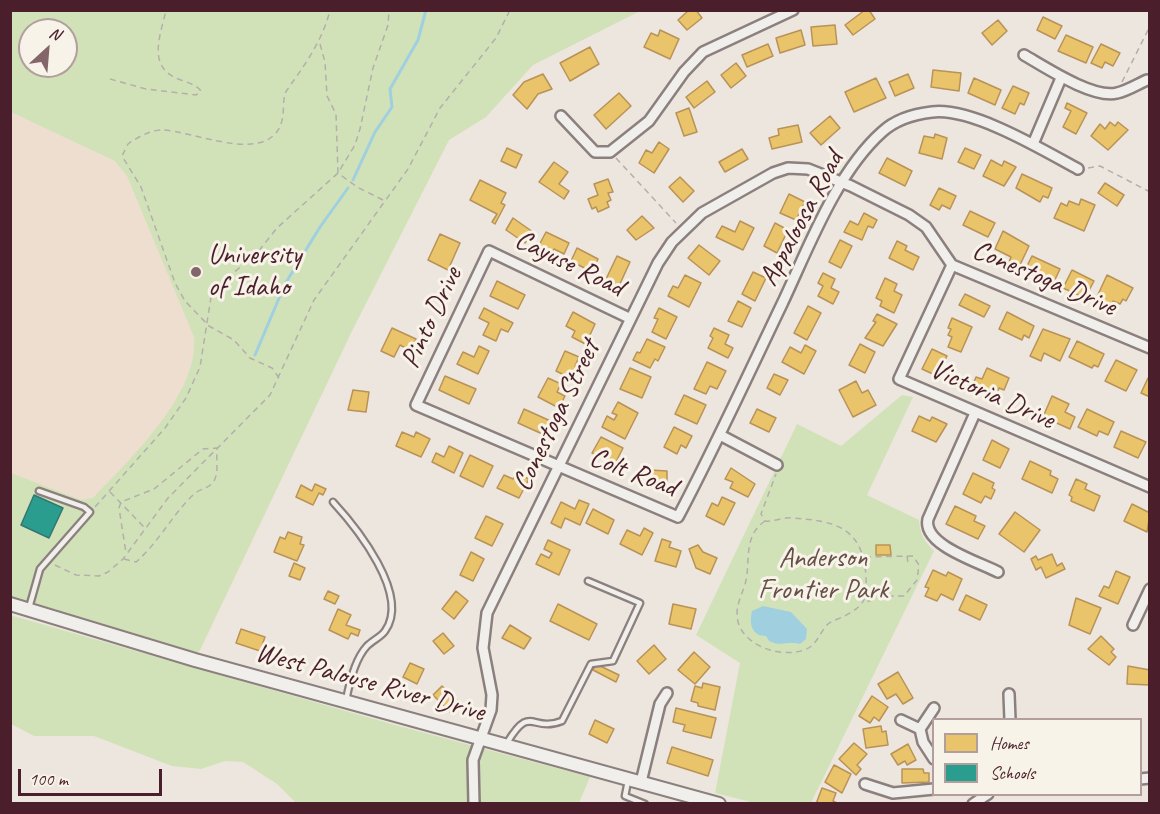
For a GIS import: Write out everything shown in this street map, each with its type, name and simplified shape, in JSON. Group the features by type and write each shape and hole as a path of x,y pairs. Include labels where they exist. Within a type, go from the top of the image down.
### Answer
{"street":[{"path":"561,116 595,152 610,152 649,121 684,72 703,52 793,10"},
{"path":"1024,55 1061,78 1094,90 1116,94 1147,80"},
{"path":"1033,144 1061,78"},
{"name":"Appaloosa Road","path":"691,493 808,248 843,182 883,131 915,115 952,112 970,117 1033,144 1078,169"},
{"name":"Conestoga Street","path":"474,804 473,760 491,710 492,695 483,648 487,613 629,318 658,264 683,230 702,213 743,189 788,168 808,169 843,182"},
{"name":"Conestoga Drive","path":"843,182 909,215 926,227 952,265 1149,348"},
{"name":"Cayuse Road","path":"489,251 629,318"},
{"name":"Pinto Drive","path":"416,405 489,251"},
{"name":"Victoria Drive","path":"952,265 899,379 1149,487"},
{"name":"Colt Road","path":"416,405 678,517 691,493"},
{"path":"975,413 928,519 928,531 936,542 998,572"},
{"path":"720,435 777,465"},
{"path":"1134,625 1149,589"},
{"name":"West Palouse River Drive","path":"10,604 346,701 713,803"},
{"path":"635,780 660,704 667,693"},
{"path":"1009,693 1010,718"},
{"path":"932,757 923,742 920,729 934,708"},
{"path":"901,720 920,729"},
{"path":"865,784 893,793 932,789"}],"lane":[{"path":"28,610 40,569 90,512 84,507 39,491"},
{"path":"333,502 356,527 368,545 387,584 391,606 390,621 385,632 366,647 349,683 346,701"},
{"path":"506,745 518,725 526,721 553,724 562,720 591,664 613,661 640,603 588,580"},
{"path":"635,780 625,796 645,804"}],"path":[{"path":"110,79 146,89 196,95 201,91 198,87 173,77 160,65 157,52 166,10"},
{"path":"279,378 272,368 250,358 234,340 205,323 185,301 175,283 141,187 123,160 124,148 145,133 162,130 241,144 266,140 281,126 286,91 319,42 330,10"},
{"path":"90,512 165,428 186,398 200,367 205,323 212,291 256,253 277,228 338,174 355,145 360,129 373,68 388,25 389,10"},
{"path":"48,561 63,570 87,576 108,572 123,559 168,498 260,408 279,378 289,350 314,300 408,170 440,108 496,38 510,10"},
{"path":"1116,94 1149,26"},
{"path":"319,42 327,74 327,96 336,114 338,174"},
{"path":"610,152 683,230"},
{"path":"1078,169 1100,166 1149,192"},
{"path":"338,174 357,187 385,201"},
{"path":"121,502 154,489 203,450 217,448"},
{"path":"123,559 136,562 156,544 178,509 188,503 194,494 209,487 217,474 217,448"},
{"path":"765,521 761,514 772,488 777,465"},
{"path":"110,491 145,528"},
{"path":"121,502 119,514 126,554"},
{"path":"864,557 907,555 918,560 919,566 912,587 904,596 885,596 864,603 829,624 816,642 801,651 769,649 745,636 737,619 738,605 747,575 752,536 765,521 791,518 829,524 853,535 864,557 867,595 864,603"},
{"path":"907,555 908,563"}],"shaded area":[{"name":"University of Idaho","path":"11,11 640,11 533,65 486,117 449,140 352,331 200,651 11,590"}],"green space":[{"name":"University of Idaho","path":"11,11 640,11 533,65 486,117 449,140 352,331 195,660 11,604 11,473 81,500 93,498 143,445 159,424 186,381 193,359 194,337 127,176 115,161 11,112"},
{"name":"Anderson Frontier Park","path":"902,395 913,397 867,495 919,520 923,537 934,551 811,803 755,803 715,793 740,663 696,635 797,424 841,446"},
{"path":"10,615 395,725 590,777 579,803 296,803 277,784 243,762 225,761 201,769 172,766 94,736 34,736 11,724"}],"water":[{"path":"763,606 791,612 807,629 806,639 800,644 777,644 769,641 766,636 757,634 751,624 752,611"}],"building: Homes":[{"path":"689,10 696,10 702,18 687,30 678,20"},
{"path":"865,10 869,10 875,19 853,35 845,25"},
{"path":"1043,17 1062,26 1055,39 1037,30"},
{"path":"998,20 1007,31 992,45 982,33"},
{"path":"835,25 837,44 813,46 811,27"},
{"path":"660,30 679,39 670,59 644,47 651,33 658,36"},
{"path":"801,30 805,45 780,53 776,38"},
{"path":"1066,35 1093,47 1086,63 1058,51"},
{"path":"768,44 773,56 747,67 742,55"},
{"path":"1101,44 1120,53 1113,66 1105,62 1102,68 1091,63"},
{"path":"590,47 599,64 570,81 560,63"},
{"path":"736,63 746,76 731,88 721,75"},
{"path":"933,70 961,73 959,91 931,87"},
{"path":"543,74 552,89 538,94 527,109 513,95 524,82"},
{"path":"908,74 914,88 895,96 889,82"},
{"path":"876,78 886,98 854,112 845,92"},
{"path":"974,78 1001,90 995,105 968,93"},
{"path":"707,81 715,92 694,108 686,97"},
{"path":"1013,86 1029,93 1024,105 1020,103 1015,114 1002,108"},
{"path":"619,93 631,106 606,129 594,115"},
{"path":"1067,103 1087,113 1076,134 1063,127 1071,111 1065,108"},
{"path":"689,108 697,132 684,136 676,113"},
{"path":"830,116 840,128 821,145 810,133"},
{"path":"1110,122 1115,126 1118,122 1128,130 1108,150 1091,136 1100,124 1105,129"},
{"path":"798,125 802,142 772,149 769,138 779,135 778,129"},
{"path":"935,134 947,138 942,159 919,153 924,136 934,138"},
{"path":"659,142 669,149 654,173 639,163 646,150 652,153"},
{"path":"507,148 522,155 516,168 501,161"},
{"path":"965,148 981,155 974,169 958,162"},
{"path":"742,149 748,159 725,172 719,162"},
{"path":"887,158 912,171 905,186 879,173"},
{"path":"991,160 1002,166 1004,161 1016,167 1004,186 983,176"},
{"path":"554,162 568,172 559,184 569,191 564,199 539,182"},
{"path":"1022,174 1052,188 1048,198 1043,196 1040,202 1016,188"},
{"path":"680,177 694,191 683,202 669,187"},
{"path":"608,179 613,192 608,193 611,200 607,202 609,207 598,212 596,207 592,209 588,199 598,195 594,184"},
{"path":"480,180 506,193 501,203 505,205 495,224 492,222 497,214 470,200"},
{"path":"1105,183 1124,195 1117,206 1098,193"},
{"path":"939,188 956,196 950,209 942,205 939,210 930,205"},
{"path":"789,194 805,202 796,220 780,213"},
{"path":"1081,199 1095,205 1084,231 1054,218 1061,203 1067,206 1069,201 1079,205"},
{"path":"970,211 995,223 988,237 963,225"},
{"path":"864,213 877,220 873,228 868,226 862,240 844,232 850,221 858,225"},
{"path":"642,216 654,228 636,240 627,230"},
{"path":"513,218 533,232 525,243 506,230"},
{"path":"740,221 754,228 743,250 716,237 722,226 735,232"},
{"path":"775,223 788,230 777,253 764,246"},
{"path":"1003,231 1029,246 1019,267 1009,262 1011,257 995,249"},
{"path":"546,232 569,243 564,254 554,249 551,256 537,249"},
{"path":"440,234 460,243 448,270 428,260"},
{"path":"840,240 852,246 841,268 829,262"},
{"path":"897,241 907,246 905,250 919,257 913,270 889,258"},
{"path":"699,245 720,261 709,275 688,258"},
{"path":"577,248 598,259 592,272 571,261"},
{"path":"617,256 630,262 619,286 606,279"},
{"path":"1032,256 1060,269 1053,284 1025,270"},
{"path":"1072,270 1094,281 1085,298 1063,288"},
{"path":"753,272 766,278 755,301 742,294"},
{"path":"823,273 835,279 831,288 839,292 833,304 818,296 823,286 818,283"},
{"path":"685,275 701,283 689,307 668,296 673,286 678,288"},
{"path":"1107,275 1133,288 1126,301 1123,299 1120,304 1113,301 1110,308 1095,301"},
{"path":"885,278 897,284 894,291 902,295 894,313 880,306 882,301 876,298"},
{"path":"497,281 525,295 518,309 490,296"},
{"path":"965,294 990,306 984,317 959,305"},
{"path":"738,301 751,308 742,327 728,321"},
{"path":"808,306 821,313 807,340 794,333"},
{"path":"484,308 513,323 508,332 501,329 496,341 483,335 489,323 479,318"},
{"path":"659,308 677,317 666,339 652,332 658,319 654,318"},
{"path":"573,312 595,324 590,335 593,337 589,346 572,337 575,331 566,326"},
{"path":"1007,312 1034,326 1029,338 1024,335 1022,340 999,329"},
{"path":"877,314 897,324 883,346 865,338 876,322 873,321"},
{"path":"952,318 972,327 961,352 948,347 952,337 948,335 951,329 948,328"},
{"path":"392,328 416,339 411,351 400,345 394,357 381,351"},
{"path":"714,328 729,335 725,344 733,348 728,358 708,348 713,338 710,336"},
{"path":"1043,329 1070,339 1060,361 1044,353 1041,361 1030,356"},
{"path":"647,339 665,347 658,361 655,359 650,368 633,360 637,352 640,353"},
{"path":"1077,341 1104,354 1098,367 1094,365 1092,368 1069,357"},
{"path":"860,344 875,352 865,373 849,365"},
{"path":"805,345 816,351 804,374 782,362 790,347 801,353"},
{"path":"479,346 489,351 478,374 457,364 463,352 474,357"},
{"path":"932,349 947,356 937,376 922,369"},
{"path":"565,351 579,357 575,366 580,368 574,380 556,371"},
{"path":"1116,360 1137,370 1126,391 1105,381"},
{"path":"707,362 726,371 717,389 710,386 706,394 694,389"},
{"path":"630,368 651,377 642,398 620,389"},
{"path":"987,368 1009,378 1004,390 999,388 995,398 972,387 976,377 982,379"},
{"path":"774,374 788,380 780,395 767,388"},
{"path":"445,376 476,389 469,404 439,390"},
{"path":"548,378 561,384 557,392 565,396 559,408 538,397"},
{"path":"1148,378 1150,379 1150,397 1141,393"},
{"path":"856,381 862,393 868,390 876,405 853,417 839,390"},
{"path":"353,390 369,392 366,412 348,410"},
{"path":"684,395 706,405 697,424 675,414"},
{"path":"1052,396 1069,404 1065,412 1075,417 1070,429 1043,417"},
{"path":"618,402 638,413 625,439 602,427 607,416 614,420 617,415 612,413"},
{"path":"524,409 555,423 549,437 518,423"},
{"path":"757,409 776,418 769,432 750,423"},
{"path":"1087,409 1114,422 1108,435 1099,431 1097,436 1078,427"},
{"path":"919,416 930,421 932,417 947,424 936,442 912,431"},
{"path":"674,427 692,436 686,448 681,445 677,454 664,447"},
{"path":"1121,431 1146,442 1138,458 1114,447"},
{"path":"402,432 414,437 416,432 430,439 421,457 396,446"},
{"path":"601,437 623,448 615,464 592,453"},
{"path":"992,440 1009,449 1000,468 983,460"},
{"path":"449,446 463,453 454,473 432,462 436,453 444,457"},
{"path":"470,455 493,466 483,487 460,476"},
{"path":"1030,461 1051,471 1050,475 1058,479 1052,493 1022,479"},
{"path":"731,468 755,484 748,497 730,488 733,482 725,479"},
{"path":"650,470 667,471 667,486 650,485"},
{"path":"517,473 529,479 519,498 497,488 504,475 513,479"},
{"path":"973,473 994,483 992,488 995,490 991,499 985,496 981,503 963,494"},
{"path":"1076,479 1087,484 1085,489 1100,496 1094,511 1071,501 1072,497 1069,495"},
{"path":"315,484 326,489 323,495 319,493 313,505 296,497 301,485 312,491"},
{"path":"722,497 735,503 724,525 706,516 712,503 718,506"},
{"path":"579,500 589,504 580,525 565,518 561,528 551,523 561,502 575,509"},
{"path":"1132,504 1150,513 1147,532 1124,521"},
{"path":"955,506 976,516 974,521 985,526 978,539 946,524"},
{"path":"593,509 614,520 608,534 586,523"},
{"path":"1015,512 1040,530 1024,552 999,534"},
{"path":"486,516 503,524 492,546 475,538"},
{"path":"644,528 653,533 642,555 620,544 627,530 640,536"},
{"path":"288,532 302,537 300,544 304,545 297,561 274,552 280,537 285,539"},
{"path":"662,539 671,542 669,547 681,551 676,567 655,561"},
{"path":"548,540 570,550 559,575 536,564 541,554 549,558 552,553 544,549"},
{"path":"698,545 703,552 717,558 710,574 696,568 689,549"},
{"path":"876,545 890,545 891,555 876,555"},
{"path":"471,552 484,559 473,581 460,575"},
{"path":"1052,554 1057,566 1062,563 1065,569 1046,578 1041,567 1036,570 1031,559 1036,556 1038,560"},
{"path":"294,563 305,568 300,580 289,576"},
{"path":"933,570 946,576 948,572 962,579 953,600 941,594 937,601 925,596 929,588 925,587"},
{"path":"1116,571 1130,577 1118,604 1099,596 1104,586 1109,588"},
{"path":"328,591 339,596 335,604 324,599"},
{"path":"456,591 468,601 454,619 442,609"},
{"path":"966,595 987,605 980,620 959,610"},
{"path":"1076,598 1101,608 1090,634 1069,625"},
{"path":"558,604 597,624 589,640 550,621"},
{"path":"673,604 696,609 691,629 669,624"},
{"path":"338,609 351,615 346,625 360,630 358,636 351,633 348,639 329,630"},
{"path":"510,625 531,638 524,649 502,638"},
{"path":"241,629 265,637 260,651 236,643"},
{"path":"443,633 454,646 444,654 433,641"},
{"path":"1101,636 1114,649 1111,652 1116,657 1109,665 1088,649"},
{"path":"654,645 666,659 649,674 637,661"},
{"path":"694,652 710,667 695,684 678,670"},
{"path":"410,663 424,669 417,684 403,677"},
{"path":"596,664 619,675 616,682 593,670"},
{"path":"1128,666 1150,670 1150,685 1127,684"},
{"path":"898,672 913,698 903,704 896,694 887,699 878,684"},
{"path":"703,683 720,687 715,710 698,706 698,703 691,701 695,686 702,688"},
{"path":"442,686 459,702 450,712 433,695"},
{"path":"872,696 888,707 879,721 874,717 870,723 859,716"},
{"path":"676,708 716,718 711,738 683,731 685,725 673,722"},
{"path":"595,720 614,729 607,743 589,734"},
{"path":"881,726 882,732 886,731 888,745 866,748 863,729"},
{"path":"854,743 867,754 857,765 861,769 856,775 839,759"},
{"path":"908,744 916,760 907,765 905,761 898,765 891,754"},
{"path":"672,747 713,760 708,776 667,763"},
{"path":"834,765 851,774 842,793 825,782"},
{"path":"902,769 923,769 924,773 929,773 929,782 902,783"},
{"path":"822,788 836,793 833,801 839,804 816,804"}],"building: Schools":[{"path":"34,495 63,508 49,538 21,525"}],"waterway":[{"path":"353,180 375,132 392,107 390,89 418,40 426,10"},
{"path":"255,355 285,284 320,227 348,188"}],"place":[{"name":"University of Idaho","path":"196,272"}]}
